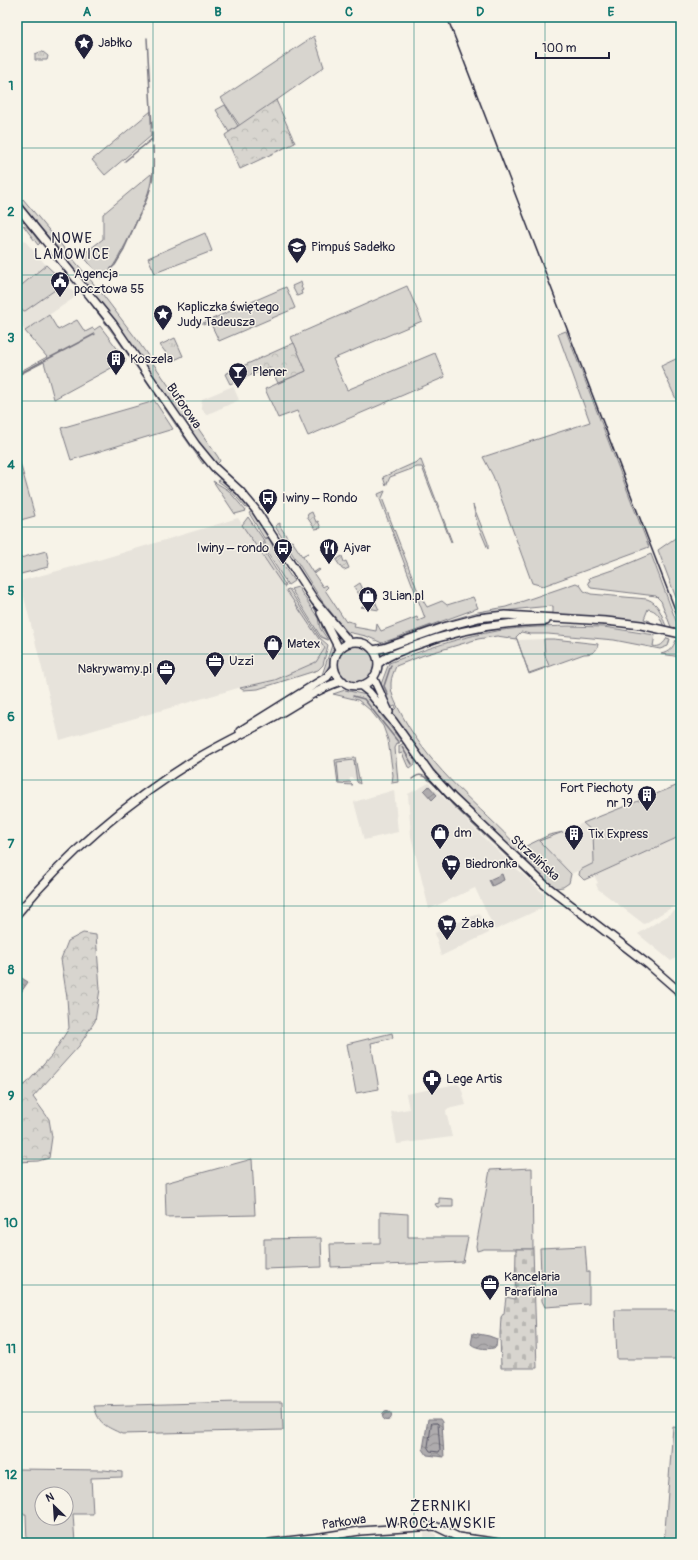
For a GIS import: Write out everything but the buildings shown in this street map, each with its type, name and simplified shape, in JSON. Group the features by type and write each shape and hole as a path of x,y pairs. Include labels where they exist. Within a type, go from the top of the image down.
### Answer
{"main road":[{"name":"Buforowa","path":"17,206 113,324 196,445 214,467 236,487 255,509 315,600 350,643"},
{"name":"Buforowa","path":"315,600 339,650"},
{"path":"373,650 384,648 444,627 483,617 519,615 633,624 681,634"},
{"path":"334,668 338,677 343,681 348,684 360,685 369,681 373,677 378,664 388,656 416,645 452,634 526,621 596,620"},
{"path":"17,914 64,862 113,818 160,783 262,716 327,676 334,668 336,655 339,650 350,643 363,643 373,650 378,664"},
{"name":"Strzelińska","path":"373,677 393,722"},
{"path":"208,752 268,721 327,687 343,681"},
{"name":"Strzelińska","path":"360,685 369,692 440,785 521,863 550,889 649,965 681,993"},
{"name":"Parkowa","path":"270,1543 321,1538 360,1531 427,1526 435,1526 458,1537 500,1543"}],"shaded area":[{"path":"17,232 46,265 17,289"},
{"path":"65,283 77,296 25,331 17,321 17,309 25,311"},
{"path":"233,386 239,400 206,415 201,407 202,399"},
{"path":"238,518 325,648 316,662 275,680 238,688 60,740 20,581 102,559"},
{"path":"544,639 545,655 549,666 529,673 518,640"},
{"path":"355,760 357,782 353,778 350,778 349,782 339,783 337,762"},
{"path":"429,783 485,839 545,895 542,908 495,930 475,888 429,909 411,836 408,794"},
{"path":"394,790 398,832 364,840 354,802"},
{"path":"583,823 593,832 594,863 571,874 539,841"},
{"path":"681,836 681,902 644,924 598,889 596,884 598,883 594,875"},
{"path":"681,907 681,955 671,961 638,934"},
{"path":"479,913 489,933 441,956 435,933"},
{"path":"457,1084 461,1087 466,1105 447,1109 446,1112 452,1137 397,1144 391,1112 409,1109 406,1094"},
{"path":"424,1531 432,1532 436,1535 436,1543 424,1543"}],"green space":[{"path":"314,36 324,67 240,126 221,98"},
{"path":"43,52 48,56 47,60 35,60 35,54"},
{"path":"276,100 295,143 240,169 225,135"},
{"path":"225,105 238,126 229,132 216,110"},
{"path":"151,111 151,136 105,175 92,160"},
{"path":"151,174 148,192 137,221 116,262 111,269 101,277 82,255 103,239 103,214"},
{"path":"23,199 103,295 135,337 218,457 220,461 217,464 194,437 57,247 20,202"},
{"path":"23,225 32,232 40,243 38,245"},
{"path":"205,233 212,251 155,273 148,258"},
{"path":"46,265 65,283 25,311 17,309 17,289"},
{"path":"301,282 301,287 303,290 301,291 302,294 297,296 292,286"},
{"path":"407,286 422,321 333,359 347,390 435,353 445,377 308,436 297,411 278,418 265,389 306,371 291,337"},
{"path":"286,287 295,308 291,310 219,341 210,322 203,325 203,323"},
{"path":"93,307 95,307 117,335 151,385 151,388 115,336"},
{"path":"49,315 58,330 77,320 85,332 93,328 94,330 100,326 126,360 54,399 44,362 17,376 17,373 47,357 25,331"},
{"path":"566,331 649,547 543,586 532,583 493,476 483,457 590,422 558,334"},
{"path":"175,338 183,356 172,361 160,345"},
{"path":"294,343 306,371 278,383 270,367 230,384 225,374"},
{"path":"678,358 681,366 681,410 661,366"},
{"path":"155,394 158,395 178,426 177,427"},
{"path":"154,400 173,429 71,460 61,428"},
{"path":"181,430 204,463 203,464 180,431"},
{"path":"17,452 35,516 17,521"},
{"path":"421,460 452,542 422,467 417,467 390,477 386,486 383,477"},
{"path":"220,478 240,495 250,508 246,508 229,489 218,481"},
{"path":"213,481 228,490 246,511 235,514"},
{"path":"385,491 382,498 419,594 427,607 442,601 447,605 473,597 478,608 382,643 366,636 347,632 322,601 276,528 276,525 280,523 280,526 290,542 292,541 302,556 308,553 303,557 313,573 319,569 320,570 314,574 323,587 326,585 328,587 325,590 346,622 355,623 354,627 376,631 377,624 381,631 417,617 418,621 425,618 378,494"},
{"path":"473,505 488,543 488,549 477,523"},
{"path":"253,511 270,537 264,538 249,513"},
{"path":"312,512 316,522 318,521 321,528 315,529 307,517 308,514"},
{"path":"248,517 263,539 266,554 286,586 284,587 242,525"},
{"path":"681,534 681,611 658,550"},
{"path":"269,538 280,561 294,581 288,585 268,554 264,539"},
{"path":"46,551 49,563 48,567 17,575 17,559"},
{"path":"651,554 679,629 671,627 661,601 656,596 591,588 588,582 590,581 589,578"},
{"path":"342,556 344,562 346,561 349,568 344,570 336,560"},
{"path":"360,583 366,596 361,597 354,587"},
{"path":"576,583 580,585 584,591 591,594 647,599 657,606 666,626 663,625 656,612 648,609 644,619 650,621 651,623 541,614 553,613 553,606 468,618 426,629 385,644 430,626 478,612 506,607"},
{"path":"300,585 302,585 318,614"},
{"path":"298,587 318,618 320,628 328,640 321,637 291,589"},
{"path":"289,589 320,638 328,645 323,665 318,670 258,689 243,690 240,688 275,680 316,662 325,648 286,590"},
{"path":"370,596 373,602 375,601 379,610 361,607 365,605 364,599"},
{"path":"320,619 331,639 329,639 322,628"},
{"path":"500,619 500,621 458,629 389,653 387,650 457,626"},
{"path":"569,626 604,627 655,635 653,646 662,645 667,638 670,639 668,646 660,649 614,640 548,634 530,634 521,632 516,637 517,639 497,636 478,639 424,655 396,666 391,681 391,687 395,701 403,717 428,755 457,787 520,849 549,835 563,832 539,841 571,874 569,883 563,887 556,888 532,869 439,781 398,725 392,712 396,708 395,706 390,708 380,687 389,663 449,642 496,631 517,628"},
{"path":"544,639 598,644 597,649 592,653 584,654 529,674 522,654 529,673 549,666 545,655"},
{"path":"676,640 681,641 681,657 661,654 670,649"},
{"path":"334,644 331,661 322,675 332,645"},
{"path":"356,646 369,651 374,664 369,677 356,682 343,677 338,664 343,651"},
{"path":"345,690 366,695 401,741 395,748 398,782 392,783 393,775 388,740 383,726 370,710 358,700 333,694"},
{"path":"405,742 415,758 415,764 410,768 408,767 402,753 399,754 399,746"},
{"path":"355,757 360,784 357,782 354,760 337,762 339,783 350,782 353,785 338,784 335,760"},
{"path":"681,784 681,836 584,880 579,875 580,870 594,863 593,832 583,823"},
{"path":"83,933 96,935 100,989 95,1021 79,1046 33,1097 49,1119 52,1137 49,1158 38,1161 17,1162 17,1088 26,1084 52,1055 69,1028 67,998 61,959 68,941"},
{"path":"392,1033 393,1038 371,1043 379,1089 356,1093 347,1044"},
{"path":"252,1159 255,1215 166,1217 165,1183"},
{"path":"532,1168 533,1249 484,1249 477,1251 476,1246 490,1170"},
{"path":"439,1198 453,1199 453,1207 437,1207 435,1204 439,1203"},
{"path":"380,1212 408,1214 408,1237 468,1237 463,1262 331,1267 330,1244 380,1243"},
{"path":"321,1238 322,1267 264,1269 264,1239"},
{"path":"585,1246 587,1272 589,1272 589,1304 545,1307 542,1301 540,1248"},
{"path":"516,1249 533,1249 537,1368 501,1368 501,1317 504,1313 506,1297 515,1299"},
{"path":"615,1310 681,1310 681,1359 617,1359"},
{"path":"282,1402 283,1430 122,1434 107,1427 101,1421 94,1406"},
{"path":"673,1427 681,1428 681,1543 664,1543"},
{"path":"17,1469 104,1470 122,1472 122,1477 91,1478 93,1514 74,1514 74,1486 34,1486 34,1526 74,1526 75,1543 27,1543 26,1514 17,1514"},
{"path":"351,1538 351,1543 318,1543"}],"water":[{"path":"429,786 437,795 432,800 424,791"},
{"path":"502,874 504,880 492,886 489,880"},
{"path":"17,975 28,982 17,998"},
{"path":"473,1333 497,1339 496,1347 484,1348 473,1346 471,1344"},
{"path":"387,1411 392,1416 387,1421 382,1416"},
{"path":"428,1419 440,1419 442,1422 444,1457 427,1455 423,1449"}],"waterway":[{"path":"147,38 152,128"},
{"path":"152,132 152,142"},
{"path":"125,161 152,139"},
{"path":"142,210 151,186 153,146"},
{"path":"124,249 140,214"},
{"path":"101,278 115,265 124,250"},
{"path":"17,375 95,334"},
{"path":"387,696 388,695 384,686 391,665"},
{"path":"353,696 364,699 399,743"},
{"path":"402,747 412,764"},
{"path":"412,779 420,775 431,781 454,806 516,865"}],"railway":[{"path":"447,17 681,625"}],"place":[{"name":"Jabłko","path":"84,60"},
{"name":"Pimpuś Sadełko","path":"297,264"},
{"name":"Agencja pocztowa 55","path":"60,298"},
{"name":"Kapliczka świętego Judy Tadeusza","path":"163,331"},
{"name":"Koszela","path":"116,376"},
{"name":"Plener","path":"238,389"},
{"name":"Iwiny – Rondo","path":"268,515"},
{"name":"Iwiny – rondo","path":"283,565"},
{"name":"Ajvar","path":"329,565"},
{"name":"3Lian.pl","path":"368,613"},
{"name":"Matex","path":"273,661"},
{"name":"Uzzi","path":"215,678"},
{"name":"Nakrywamy.pl","path":"166,686"},
{"name":"Fort Piechoty nr 19","path":"647,812"},
{"name":"dm","path":"440,850"},
{"name":"Tix Express","path":"574,851"},
{"name":"Biedronka","path":"451,881"},
{"name":"Żabka","path":"447,941"},
{"name":"Lege Artis","path":"432,1096"},
{"name":"Kancelaria Parafialna","path":"490,1301"}],"district":[{"name":"NOWE LAMOWICE","path":"72,246"},
{"name":"ŻERNIKI WROCŁAWSKIE","path":"441,1514"}]}
